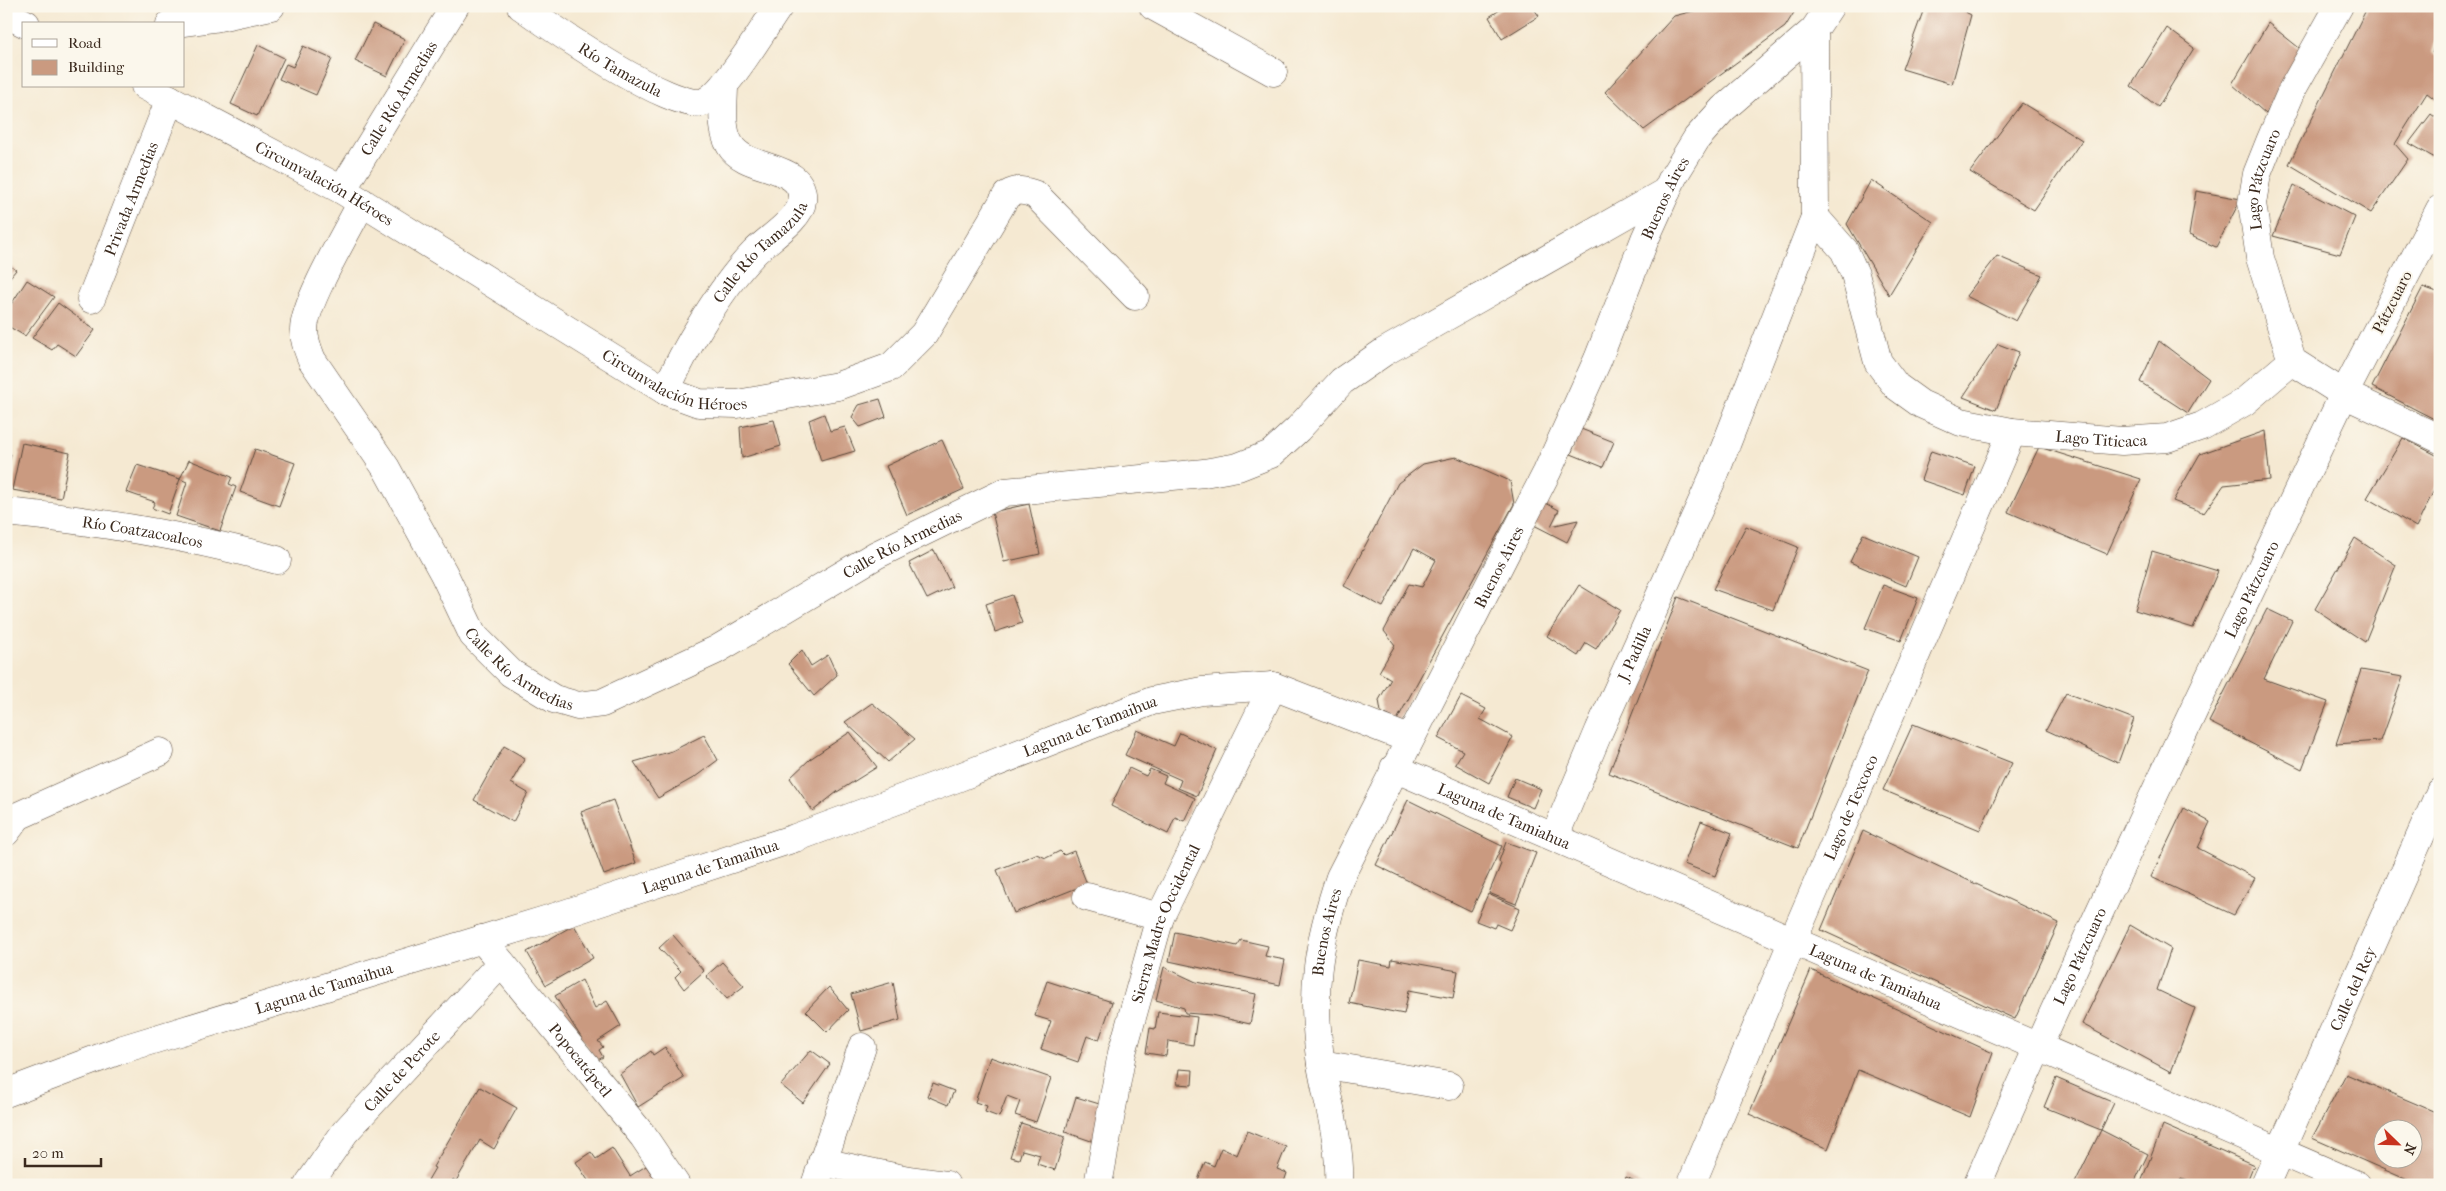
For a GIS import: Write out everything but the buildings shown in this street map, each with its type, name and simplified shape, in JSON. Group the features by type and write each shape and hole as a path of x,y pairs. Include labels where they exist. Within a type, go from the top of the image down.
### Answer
{"street":[{"path":"185,22 272,6"},
{"name":"Calle Río Armedias","path":"455,6 352,196 308,307 304,328 306,344 312,360 333,394 363,431 386,468 436,557 474,634 511,672 554,699 578,706 602,704 716,650 876,555 1005,492 1204,473 1238,467 1271,454 1298,429 1342,382 1384,352 1667,191"},
{"name":"Río Tamazula","path":"521,6 574,42 666,95 692,103 705,102 724,85"},
{"path":"724,85 779,6"},
{"path":"1153,6 1273,72"},
{"name":"Buenos Aires","path":"1339,1185 1336,1134 1321,1064 1315,991 1319,949 1325,922 1340,877 1394,768 1547,472 1598,358 1645,239 1667,191 1697,138 1723,109 1814,30 1830,6"},
{"name":"Lago Pátzcuaro","path":"2292,361 2260,258 2252,203 2256,174 2274,131 2293,88 2339,6"},
{"path":"6,14 22,22"},
{"path":"1814,30 1814,217"},
{"name":"Calle Río Tamazula","path":"666,391 679,363 731,281 754,252 799,212 802,203 802,189 796,179 740,155 730,145 725,128 724,85"},
{"name":"Circunvalación Héroes","path":"149,88 352,196 666,391 699,403 737,404 838,386 891,366 924,334 1007,195 1014,191 1023,189 1036,194 1135,296"},
{"name":"Privada Armedias","path":"91,299 170,100"},
{"name":"Pátzcuaro","path":"2344,394 2440,210"},
{"name":"Lago Titicaca","path":"1814,217 1844,250 1855,274 1878,362 1896,386 1921,404 1961,422 2012,432 2122,441 2167,438 2202,426 2244,402 2292,361"},
{"name":"J. Padilla","path":"1555,836 1599,731 1715,472 1814,217"},
{"path":"2292,361 2344,394 2440,439"},
{"name":"Lago Pátzcuaro","path":"1977,1185 2037,1046 2153,796 2344,394"},
{"name":"Lago de Texcoco","path":"1691,1185 1793,940 2012,432"},
{"name":"Río Coatzacoalcos","path":"6,512 124,526 208,541 277,560"},
{"name":"Laguna de Tamaihua","path":"6,1093 124,1049 555,918 795,838 957,778 1152,701 1202,691 1273,686 1409,739"},
{"name":"Sierra Madre Occidental","path":"1099,1181 1122,1053 1160,917 1273,686"},
{"path":"6,832 18,816 160,752"},
{"name":"Laguna de Tamiahua","path":"1394,768 1555,836 2357,1185"},
{"name":"Calle del Rey","path":"2266,1185 2279,1152 2430,845 2440,792"},
{"path":"1087,897 1160,917"},
{"name":"Popocatépetl","path":"482,939 643,1136 676,1185"},
{"name":"Calle de Perote","path":"308,1185 345,1132 501,963"},
{"path":"862,1047 819,1173 942,1184"},
{"path":"1321,1064 1449,1086"}]}
